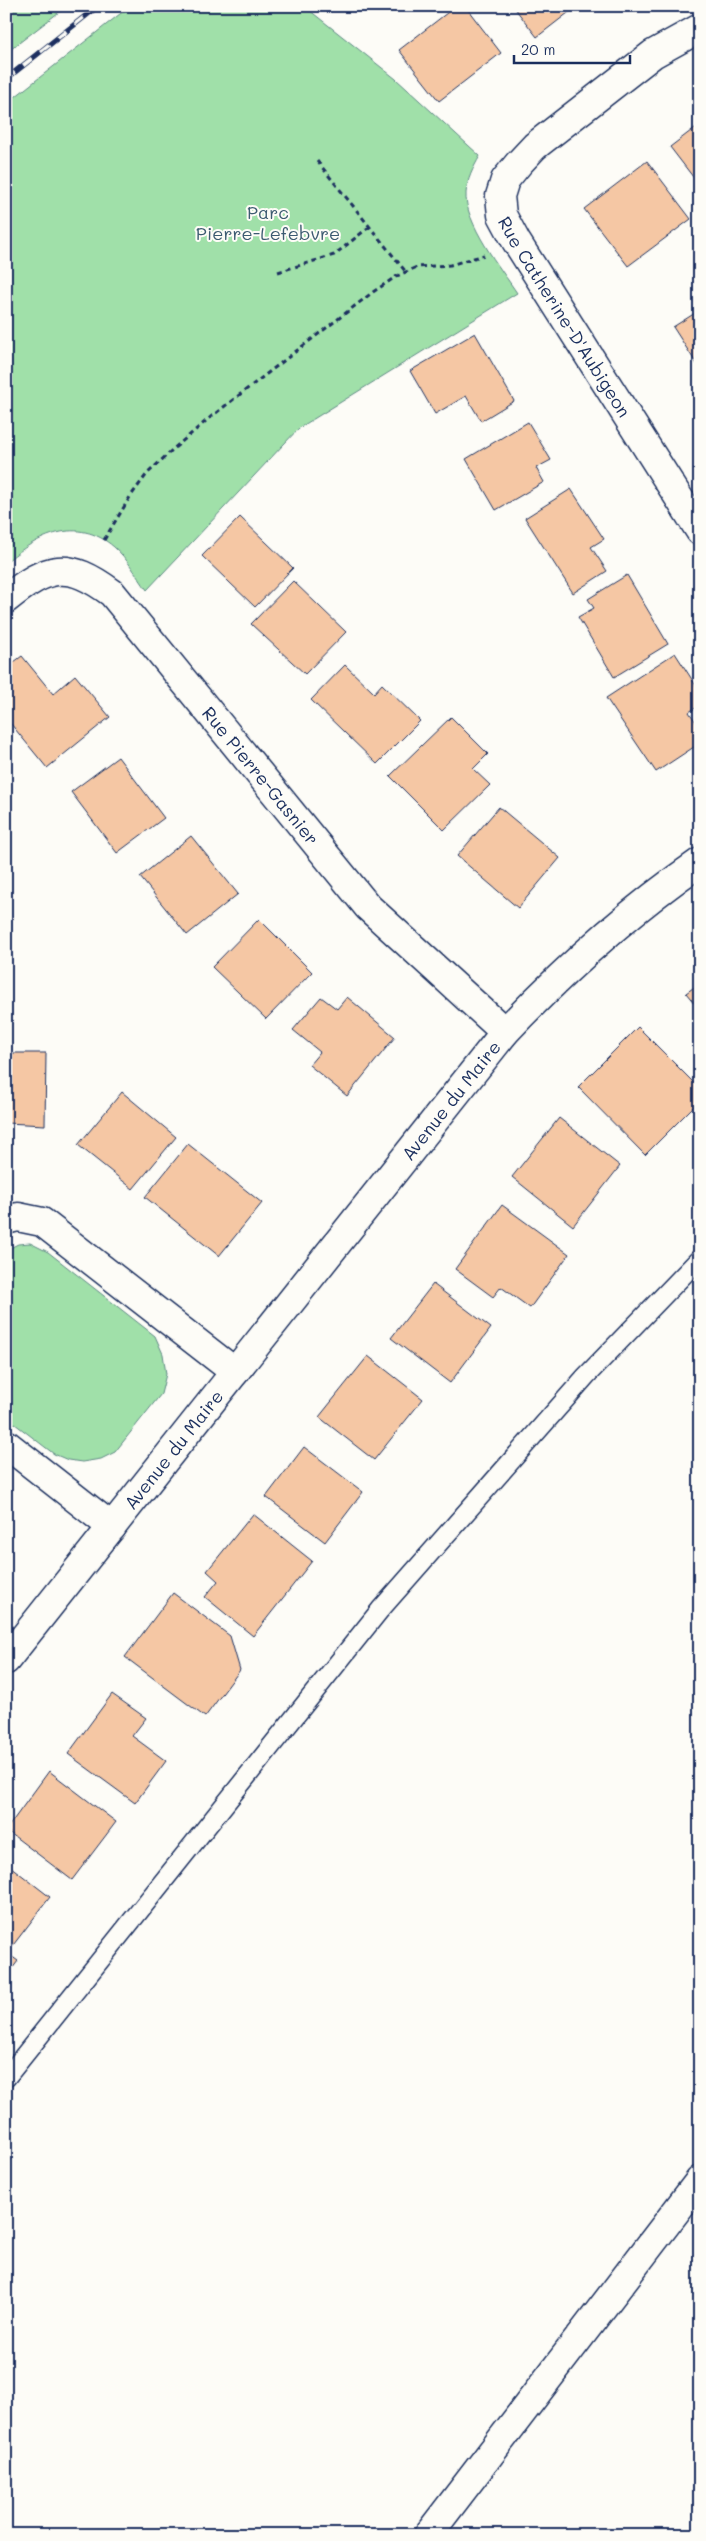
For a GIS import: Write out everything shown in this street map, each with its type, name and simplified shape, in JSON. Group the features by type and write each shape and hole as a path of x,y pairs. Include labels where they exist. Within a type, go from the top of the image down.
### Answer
{"street":[{"name":"Rue Catherine-D'Aubigeon","path":"700,28 653,54 535,146 506,180 500,196 502,215 516,241 700,531"},
{"name":"Rue Pierre-Gasnier","path":"6,599 40,575 60,569 79,572 112,593 368,907 505,1032"},
{"name":"Avenue du Maire","path":"6,1660 505,1032 534,1002 631,914 700,862"},
{"name":"Avenue du Maire","path":"6,1220 18,1217 42,1222 235,1372"},
{"name":"Avenue du Maire","path":"6,1444 112,1527"},
{"path":"428,2535 700,2180"}],"lane":[{"path":"6,2078 380,1610 586,1376 700,1258"}],"path":[{"path":"317,161 406,272"},
{"path":"278,272 334,255 369,227"},
{"path":"104,540 130,497 147,474 172,450 212,416 373,292 417,267 450,265 490,253"}],"green space":[{"path":"6,6 67,6 6,53"},
{"name":"Parc Pierre-Lefebvre","path":"130,6 304,6 396,79 480,156 468,183 466,193 467,205 477,231 517,293 299,428 147,590 119,551 100,537 86,532 72,531 44,537 6,562 6,104"},
{"path":"30,1243 48,1252 155,1336 163,1354 166,1374 161,1394 115,1452 101,1459 82,1462 68,1460 54,1454 6,1417 6,1250 18,1244"}],"building":[{"path":"456,6 465,6 501,53 439,101 399,50"},
{"path":"513,6 577,6 537,37"},
{"path":"700,124 700,186 670,147"},
{"path":"647,161 691,219 628,266 584,209"},
{"path":"700,310 700,369 673,327"},
{"path":"475,333 514,401 481,421 466,396 435,414 410,371"},
{"path":"528,422 551,460 536,468 544,482 496,510 466,459"},
{"path":"571,489 604,539 591,547 607,571 573,593 525,518"},
{"path":"240,517 293,568 255,607 202,556"},
{"path":"627,575 668,644 614,677 578,617 594,608 588,599"},
{"path":"293,581 346,632 305,674 251,624"},
{"path":"675,653 700,692 700,705 689,712 700,728 700,743 656,772 606,698"},
{"path":"22,656 53,694 75,675 110,717 47,768 6,718 6,668"},
{"path":"345,665 374,693 382,684 420,721 377,764 311,700"},
{"path":"451,717 488,754 473,769 490,785 444,830 390,776"},
{"path":"118,757 164,818 117,853 71,792"},
{"path":"499,807 560,858 518,908 457,856"},
{"path":"191,836 238,894 187,935 140,877"},
{"path":"259,919 312,972 266,1019 212,967"},
{"path":"700,983 700,1010 686,993"},
{"path":"321,997 337,1009 347,997 395,1037 347,1096 309,1065 320,1052 293,1030"},
{"path":"638,1027 700,1089 700,1100 645,1155 578,1087"},
{"path":"6,1053 46,1053 45,1125 6,1123"},
{"path":"122,1092 176,1137 133,1189 78,1145"},
{"path":"559,1118 620,1166 573,1226 512,1177"},
{"path":"188,1144 262,1203 219,1256 145,1197"},
{"path":"502,1205 569,1254 530,1308 501,1287 493,1297 455,1269"},
{"path":"433,1284 491,1328 450,1383 391,1338"},
{"path":"368,1356 423,1399 374,1460 319,1417"},
{"path":"304,1447 363,1492 325,1542 266,1497"},
{"path":"253,1514 312,1561 253,1636 205,1597 218,1581 207,1571"},
{"path":"173,1593 230,1636 240,1670 205,1717 125,1657"},
{"path":"112,1694 146,1718 132,1736 166,1761 135,1803 68,1754"},
{"path":"49,1771 116,1822 72,1880 6,1830"},
{"path":"6,1863 50,1897 7,1953 18,1961 6,1977"}],"railway":[{"path":"6,79 98,6"}]}
